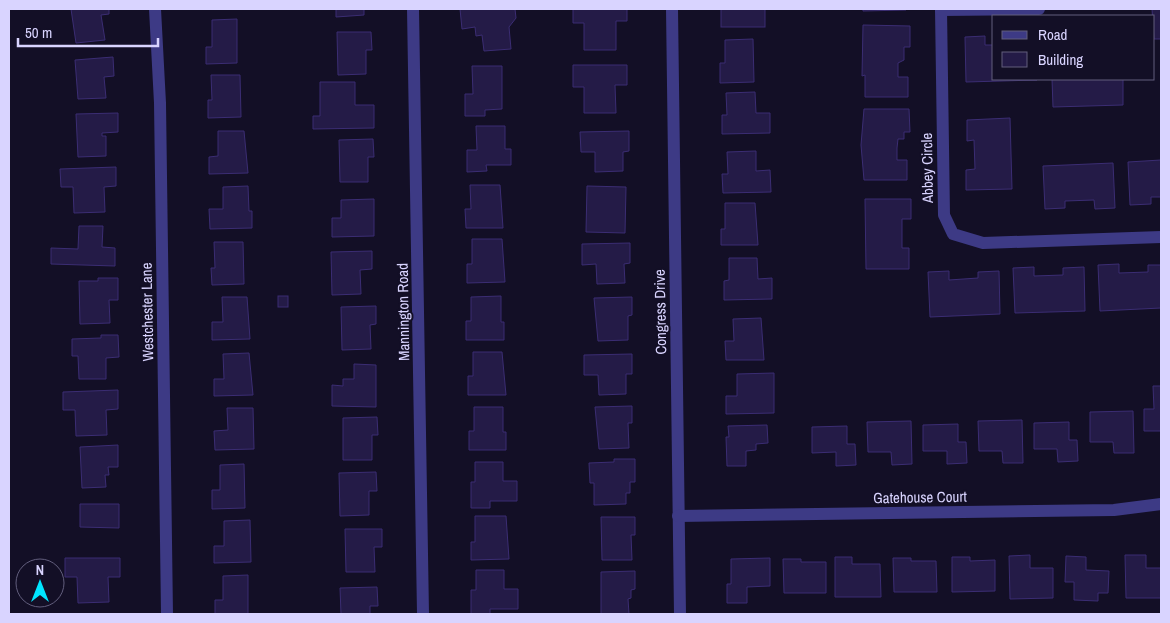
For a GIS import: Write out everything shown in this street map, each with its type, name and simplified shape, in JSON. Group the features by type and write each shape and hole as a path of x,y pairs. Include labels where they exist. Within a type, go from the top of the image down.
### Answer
{"street":[{"name":"Westchester Lane","path":"155,9 160,103 167,614"},
{"name":"Mannington Road","path":"413,9 423,614"},
{"name":"Congress Drive","path":"672,9 680,614"},
{"path":"941,9 1040,9"},
{"name":"Abbey Circle","path":"941,9 944,215 953,234 983,243 1161,237"},
{"name":"Gatehouse Court","path":"678,516 1114,510 1161,504"}],"building":[{"path":"71,9 109,9 109,14 101,15 105,40 76,43"},
{"path":"336,9 364,9 364,15 336,17"},
{"path":"460,9 515,9 516,18 509,27 511,49 484,51 482,35 476,36 475,27 462,29"},
{"path":"573,9 627,9 627,21 616,21 616,50 584,50 584,23 573,23"},
{"path":"721,9 765,9 765,27 721,27"},
{"path":"863,9 906,9 906,10 863,11"},
{"path":"1152,9 1161,9 1161,39 1155,39 1155,15 1152,15"},
{"path":"237,19 237,63 206,64 206,47 212,47 212,20"},
{"path":"863,25 910,26 910,47 904,47 904,60 898,63 898,77 908,77 908,97 865,97 865,75 862,76"},
{"path":"337,32 371,32 372,50 366,50 366,74 338,75"},
{"path":"985,36 985,45 992,45 992,80 1037,80 966,82 965,37"},
{"path":"753,39 754,82 720,83 720,63 725,63 725,40"},
{"path":"113,57 114,76 104,77 106,98 78,99 75,60"},
{"path":"573,65 627,65 627,85 615,85 616,113 584,113 584,87 573,87"},
{"path":"472,66 502,66 502,109 485,110 485,116 465,116 465,94 473,94"},
{"path":"211,75 240,75 241,117 208,118 208,100 212,100"},
{"path":"1052,80 1123,80 1123,105 1053,107"},
{"path":"320,82 355,82 355,105 374,105 374,128 313,129 313,116 320,116"},
{"path":"755,92 756,113 770,113 770,133 722,134 722,115 727,115 726,93"},
{"path":"864,109 909,109 910,132 904,132 904,139 898,139 897,148 897,160 907,160 907,180 864,180 861,145"},
{"path":"118,113 118,132 102,133 102,136 106,136 106,156 78,157 76,114"},
{"path":"1010,118 1012,189 966,190 966,170 975,169 974,140 967,141 967,120"},
{"path":"476,126 505,126 505,149 511,149 511,165 486,165 487,171 467,172 467,150 477,150"},
{"path":"218,131 244,131 248,173 209,174 209,157 218,156"},
{"path":"629,131 629,151 623,152 623,171 595,172 595,152 581,152 580,132"},
{"path":"373,139 374,157 368,157 368,182 340,182 339,140"},
{"path":"756,151 756,171 770,170 771,192 723,193 722,174 728,174 727,152"},
{"path":"1161,160 1161,197 1151,197 1151,204 1130,205 1128,162"},
{"path":"1113,163 1115,208 1095,209 1094,200 1065,201 1065,208 1045,209 1043,166"},
{"path":"116,167 116,186 104,187 105,212 74,213 73,187 61,187 60,169"},
{"path":"470,185 500,185 503,228 466,228 465,209 471,209"},
{"path":"248,186 249,211 252,211 252,228 210,229 209,209 223,209 223,187"},
{"path":"587,186 626,187 625,233 586,232"},
{"path":"374,199 374,236 332,237 332,218 341,218 341,200"},
{"path":"865,199 911,199 911,219 902,219 902,248 909,248 909,269 866,269"},
{"path":"725,203 755,203 758,245 721,245 721,229 725,229"},
{"path":"79,226 103,226 102,247 115,248 115,266 51,264 51,248 78,249"},
{"path":"472,239 502,239 505,282 467,283 467,264 472,264"},
{"path":"214,242 243,242 244,284 212,285 211,268 215,268"},
{"path":"630,243 630,263 624,264 625,283 597,284 596,264 582,265 582,244"},
{"path":"372,251 372,269 360,270 361,294 332,295 331,252"},
{"path":"729,258 757,258 758,279 772,278 772,299 724,300 724,281 729,280"},
{"path":"1119,264 1119,273 1148,272 1148,265 1161,265 1161,308 1100,311 1098,265"},
{"path":"1034,267 1034,276 1063,275 1063,268 1084,267 1085,311 1015,313 1013,268"},
{"path":"949,271 949,280 978,278 978,272 999,271 1000,314 930,317 928,272"},
{"path":"98,278 118,278 118,300 109,300 110,323 80,324 79,281 98,281"},
{"path":"278,296 288,296 288,307 278,307"},
{"path":"501,296 501,322 504,322 504,340 466,340 466,321 471,321 471,297"},
{"path":"222,297 247,297 250,339 212,340 212,322 223,322"},
{"path":"632,297 632,315 628,316 628,340 598,341 594,298"},
{"path":"376,306 376,324 370,325 371,349 342,350 341,307"},
{"path":"761,318 764,360 726,360 725,341 734,341 733,319"},
{"path":"101,335 118,335 119,357 106,358 106,379 79,379 78,356 72,356 72,339 101,338"},
{"path":"473,352 502,352 506,395 468,395 468,376 473,376"},
{"path":"249,353 253,395 214,396 214,379 224,379 223,354"},
{"path":"632,354 632,374 626,374 626,394 599,395 598,375 584,375 584,355"},
{"path":"354,364 376,365 376,407 332,406 332,385 343,386 343,379 354,379"},
{"path":"774,373 774,413 726,414 726,396 737,396 737,374"},
{"path":"1153,386 1161,386 1161,431 1144,431 1144,409 1154,409"},
{"path":"118,390 118,409 106,410 107,435 76,436 75,410 63,410 63,392"},
{"path":"632,406 632,423 628,423 629,448 599,449 595,407"},
{"path":"474,407 503,407 503,432 506,432 506,450 469,450 469,431 474,431"},
{"path":"227,408 253,408 254,449 215,450 214,431 228,430"},
{"path":"1133,411 1134,453 1114,453 1113,442 1090,442 1090,412"},
{"path":"377,417 378,435 372,435 372,460 343,460 343,418"},
{"path":"1022,420 1023,463 1003,463 1002,451 979,451 978,421"},
{"path":"911,421 912,464 892,465 891,452 868,452 867,422"},
{"path":"1069,422 1069,440 1077,440 1078,461 1058,462 1057,449 1034,449 1034,423"},
{"path":"958,424 958,442 966,442 967,463 947,464 947,451 923,451 923,425"},
{"path":"767,425 768,443 756,444 756,450 746,451 746,466 727,466 726,437 729,437 728,426"},
{"path":"847,426 847,444 855,444 856,465 836,466 836,452 812,453 812,427"},
{"path":"118,445 118,467 108,467 109,475 105,475 106,487 82,488 80,447"},
{"path":"614,459 635,459 635,482 630,482 630,493 626,493 626,504 594,505 594,483 590,483 589,463 614,462"},
{"path":"475,462 503,462 503,481 517,481 517,501 490,501 490,508 471,508 471,482 475,482"},
{"path":"244,464 245,508 212,509 212,490 220,490 220,465"},
{"path":"376,472 377,491 369,491 369,515 340,516 339,473"},
{"path":"80,504 119,504 119,528 80,527"},
{"path":"475,516 506,516 509,559 471,560 471,542 475,542"},
{"path":"601,517 635,517 635,535 631,535 632,560 602,560"},
{"path":"250,520 251,562 214,563 214,546 224,546 224,521"},
{"path":"345,529 382,529 382,547 374,547 375,572 346,572"},
{"path":"1030,555 1030,568 1053,568 1053,598 1010,599 1009,556"},
{"path":"1125,555 1146,555 1146,568 1161,568 1161,598 1126,598"},
{"path":"1066,556 1086,557 1086,570 1109,571 1108,593 1098,593 1098,601 1074,600 1074,582 1065,582"},
{"path":"835,557 852,557 852,564 880,564 881,597 835,597"},
{"path":"952,557 970,557 970,561 995,560 995,591 952,592"},
{"path":"65,558 120,558 120,577 108,577 109,602 78,603 77,577 65,577"},
{"path":"770,558 770,586 747,587 747,603 727,603 727,584 731,584 731,559"},
{"path":"893,558 911,558 911,561 936,561 937,592 894,592"},
{"path":"783,559 801,559 801,562 826,562 826,593 784,593"},
{"path":"476,570 504,570 504,589 518,589 518,609 490,609 490,614 471,614 471,590 476,590"},
{"path":"635,571 635,589 631,590 631,598 628,599 629,614 601,614 601,572"},
{"path":"248,575 248,614 215,614 215,600 223,600 223,576"},
{"path":"377,587 378,606 370,606 370,614 341,614 340,588"}]}
